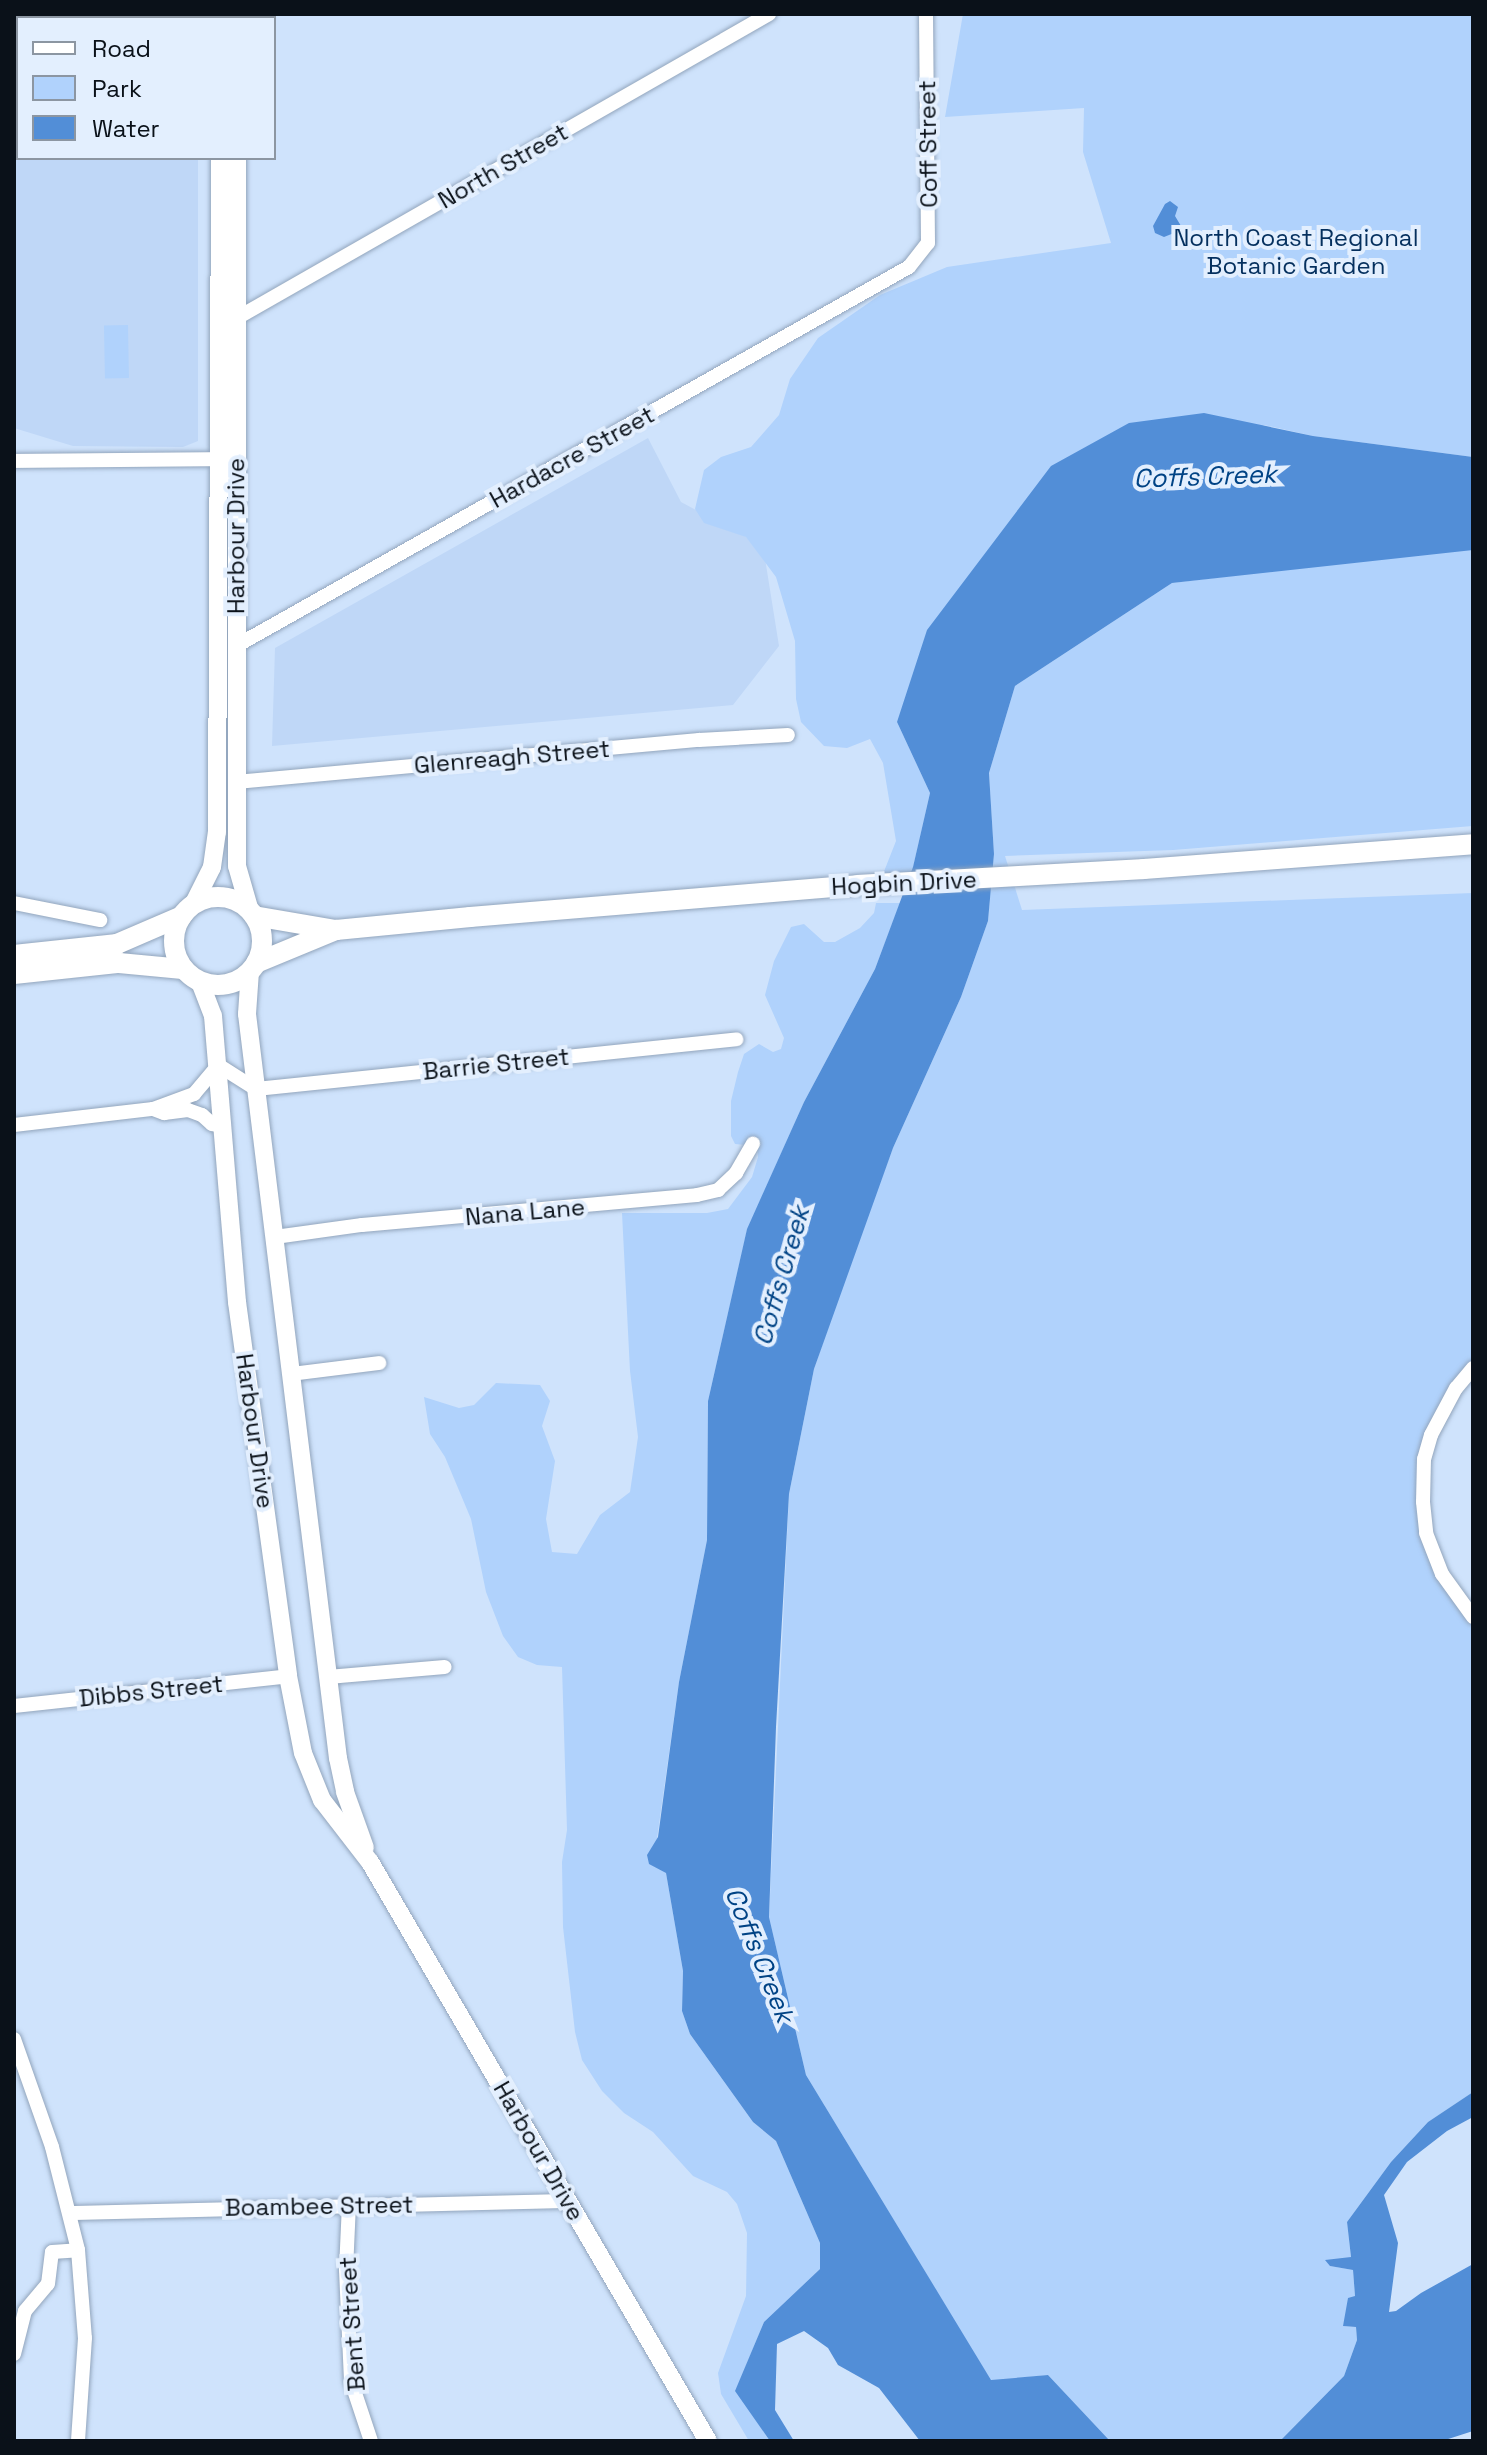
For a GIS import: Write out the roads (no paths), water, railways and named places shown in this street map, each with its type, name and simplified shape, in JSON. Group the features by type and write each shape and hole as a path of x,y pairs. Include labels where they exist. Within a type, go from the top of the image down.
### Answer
{"main road":[{"name":"Hogbin Drive","path":"252,914 336,930 858,885 1144,869 1473,844"},
{"path":"14,955 117,944 216,898 228,899 252,914 262,940 253,967 227,985 200,982 183,969 119,963 14,974"},
{"path":"183,969 174,942 187,911"},
{"name":"Hogbin Drive","path":"253,967 336,930"}],"street":[{"name":"North Street","path":"237,318 769,14"},
{"name":"Coff Street","path":"909,267 928,243 926,14"},
{"name":"Harbour Drive","path":"220,160 236,646 237,866 252,914"},
{"name":"Harbour Drive","path":"187,911 212,867 217,832 229,459 237,318 237,160"},
{"name":"Hardacre Street","path":"236,646 909,267"},
{"path":"14,461 229,459"},
{"name":"Glenreagh Street","path":"236,782 699,740 788,735"},
{"path":"14,903 100,920"},
{"name":"Harbour Drive","path":"253,967 247,1014 328,1677 345,1792 370,1862"},
{"name":"Harbour Drive","path":"200,982 213,1016 237,1302 288,1676 303,1753 322,1800 370,1862 708,2441"},
{"name":"Barrie Street","path":"256,1089 736,1039"},
{"path":"14,1125 153,1109 194,1094 218,1065 256,1089"},
{"path":"153,1109 164,1113 188,1110 202,1115 212,1124 223,1126"},
{"name":"Nana Lane","path":"275,1237 362,1225 697,1195 718,1190 736,1173 753,1144"},
{"path":"291,1374 379,1363"},
{"path":"1473,1368 1456,1388 1431,1435 1424,1459 1423,1502 1426,1533 1442,1574 1473,1617"},
{"path":"328,1677 445,1667"},
{"name":"Dibbs Street","path":"14,1706 288,1676"},
{"path":"14,2039 71,2213 78,2250 85,2338 78,2441"},
{"name":"Boambee Street","path":"71,2213 568,2201"},
{"name":"Bent Street","path":"349,2204 346,2270 351,2381 371,2441"},
{"path":"14,2354 25,2311 48,2284 52,2252 78,2250"}],"water":[{"path":"1170,201 1178,207 1175,216 1181,226 1179,231 1164,237 1155,233 1153,226 1165,204"},
{"name":"Coffs Creek","path":"1204,413 1313,436 1473,457 1473,550 1172,583 1015,686 989,773 994,854 988,921 961,997 893,1148 814,1369 789,1494 776,1727 769,1917 806,2075 991,2380 1048,2375 1110,2441 920,2441 879,2388 838,2365 828,2348 804,2331 777,2344 775,2410 794,2441 770,2441 735,2391 764,2322 820,2269 820,2243 776,2141 753,2122 690,2034 682,2011 683,1971 666,1873 649,1864 647,1855 658,1837 679,1682 707,1540 708,1401 747,1229 804,1102 875,969 913,867 930,793 897,722 927,630 1051,466 1129,423"},
{"path":"1473,2092 1473,2117 1447,2131 1407,2162 1384,2195 1398,2243 1389,2312 1396,2311 1473,2264 1473,2431 1442,2441 1280,2441 1344,2376 1357,2340 1356,2327 1343,2326 1348,2298 1355,2296 1353,2270 1330,2266 1325,2260 1351,2257 1347,2222 1391,2162 1428,2122"}],"park label":[{"name":"North Coast Regional Botanic Garden","path":"1296,252"}]}
